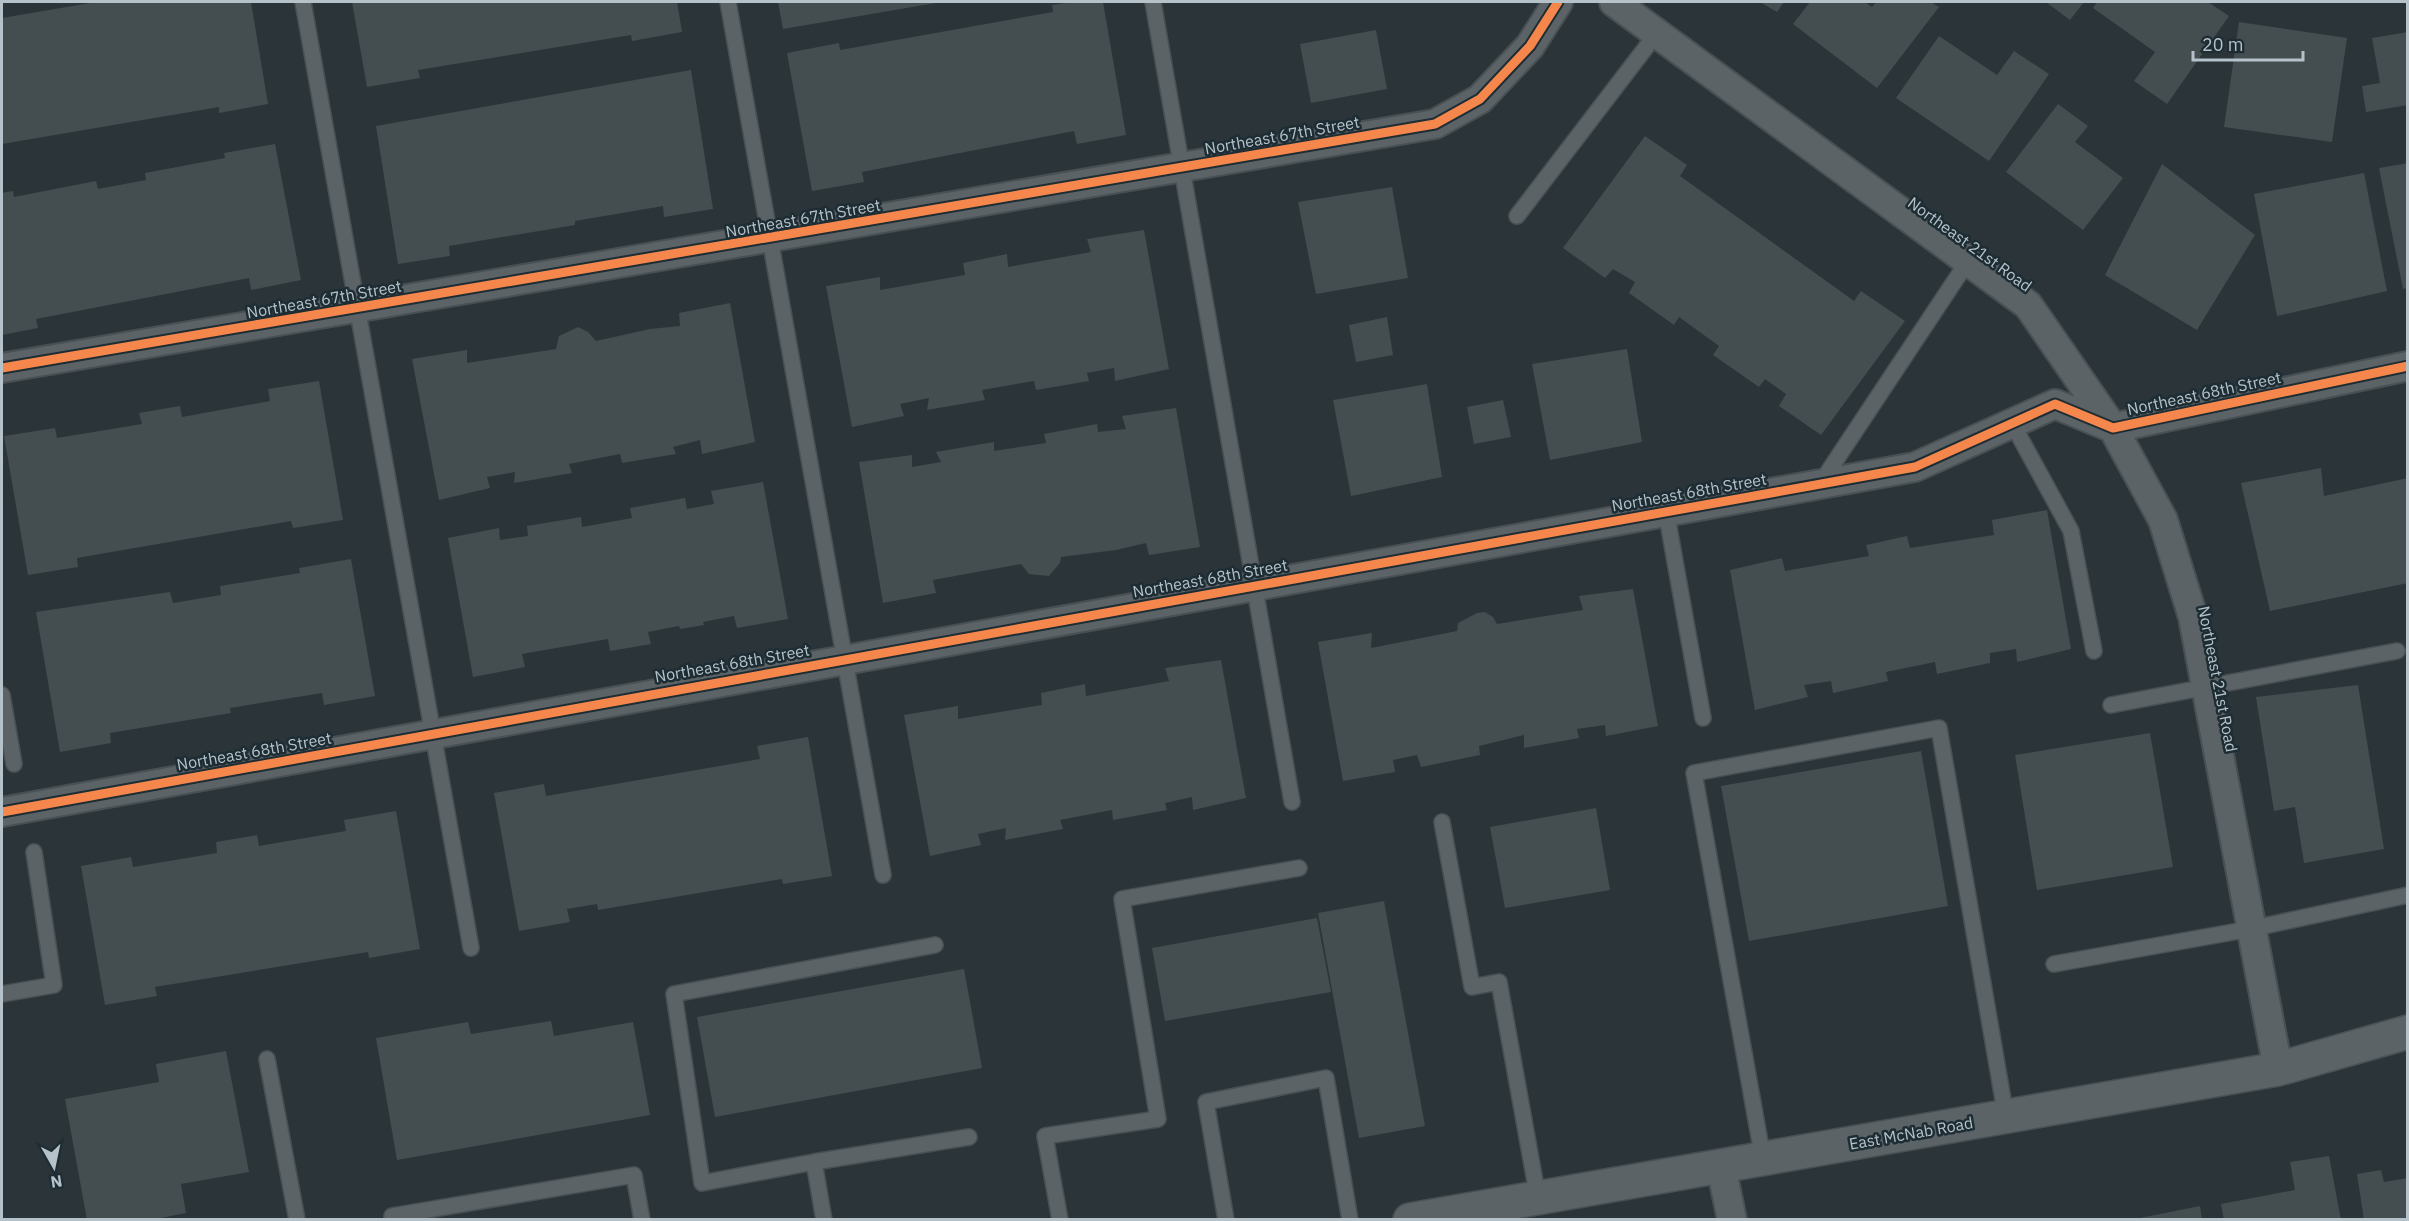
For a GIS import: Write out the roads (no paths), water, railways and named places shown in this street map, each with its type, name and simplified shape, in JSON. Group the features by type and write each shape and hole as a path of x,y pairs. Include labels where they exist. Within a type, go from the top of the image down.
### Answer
{"street":[{"name":"Northeast 67th Street","path":"2,368 771,239 1435,124 1480,99 1530,46 1558,2"},
{"name":"Northeast 21st Road","path":"1614,2 2028,305 2113,428 2163,520 2193,617 2278,1068"},
{"name":"Northeast 68th Street","path":"2,812 843,658 1915,467 2055,404 2113,428 2408,366"},
{"name":"East McNab Road","path":"1410,1220 2278,1068 2408,1032"},
{"path":"1721,1167 1732,1220"}],"lane":[{"path":"303,2 471,948"},
{"path":"728,2 883,875"},
{"path":"1154,2 1292,802"},
{"path":"1517,216 1658,33"},
{"path":"1820,484 1968,261"},
{"path":"2013,423 2072,531 2094,651"},
{"path":"1666,511 1703,718"},
{"path":"2111,705 2397,651"},
{"path":"2,695 14,764"},
{"path":"1763,1159 1694,773 1939,728 2006,1116"},
{"path":"1442,822 1472,987 1499,982 1539,1198"},
{"path":"2,994 54,985 34,852"},
{"path":"1060,1220 1045,1136 1158,1119 1122,899 1299,868"},
{"path":"2054,964 2250,929 2408,895"},
{"path":"934,945 674,994 702,1183 969,1137"},
{"path":"267,1059 297,1220"},
{"path":"1226,1220 1206,1102 1326,1078 1350,1220"},
{"path":"814,1162 824,1220"},
{"path":"393,1220 392,1216 634,1175 642,1220"}]}
